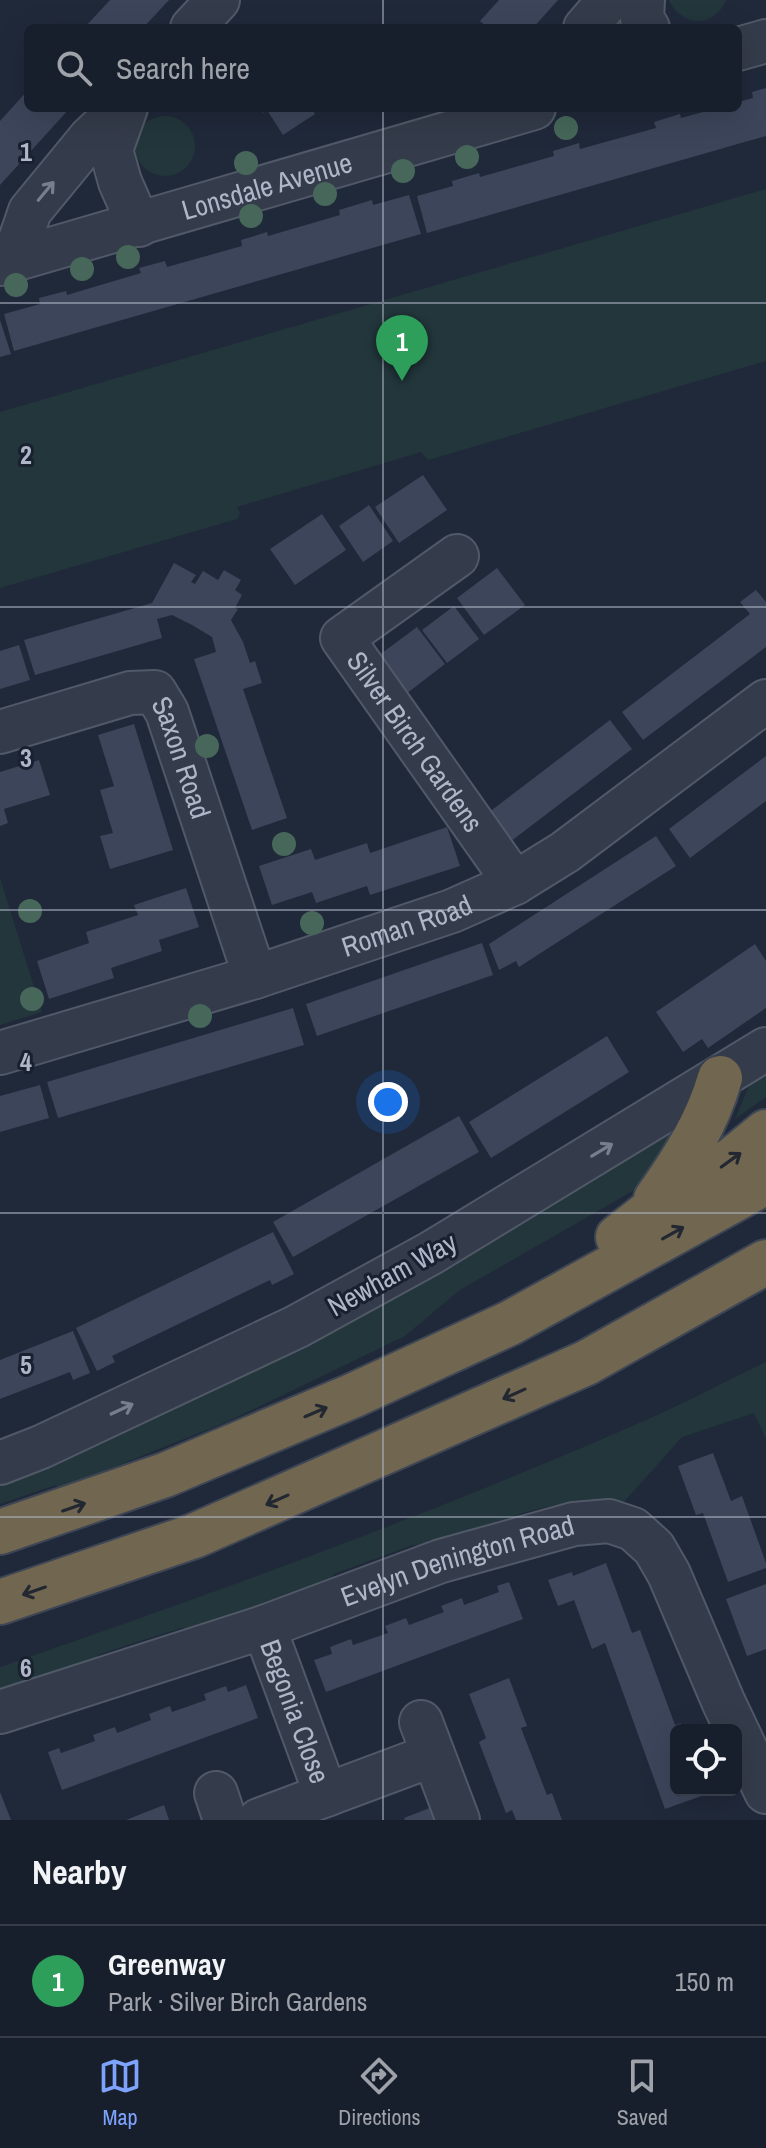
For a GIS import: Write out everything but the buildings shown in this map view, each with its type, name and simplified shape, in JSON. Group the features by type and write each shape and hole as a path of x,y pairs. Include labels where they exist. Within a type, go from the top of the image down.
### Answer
{"highway":[{"path":"646,1215 700,1133 720,1078"},
{"path":"510,1323 646,1215 733,1159 766,1132"},
{"path":"0,1532 165,1475 352,1396 510,1323 766,1182"},
{"path":"586,1363 766,1262"},
{"path":"0,1602 194,1536 586,1363 766,1293"}],"street":[{"path":"196,24 218,0"},
{"path":"588,24 609,0"},
{"path":"643,0 642,19 645,24"},
{"path":"742,48 766,41"},
{"path":"7,262 30,211 90,138 119,112"},
{"path":"123,112 111,150 120,182 139,225"},
{"name":"Lonsdale Avenue","path":"7,262 520,112"},
{"name":"Silver Birch Gardens","path":"457,556 342,638 515,883"},
{"name":"Saxon Road","path":"0,732 130,693 155,692 167,712 255,977"},
{"name":"Roman Road","path":"0,1053 255,977 452,911 515,883 565,852 766,701"},
{"name":"Newham Way","path":"0,1463 41,1447 296,1327 431,1253 766,1049"},
{"name":"Evelyn Denington Road","path":"0,1712 264,1627 441,1561 574,1524 609,1521 633,1529 654,1548 669,1574 766,1792"},
{"name":"Begonia Close","path":"264,1627 326,1795"},
{"path":"259,1820 326,1795 427,1738 458,1820"}],"green space":[{"path":"669,0 726,0 714,16 698,21 682,16"},
{"path":"165,116 176,118 186,125 193,135 193,157 186,167 176,174 165,176 154,174 144,167 137,157 135,146 137,135 144,125 154,118"},
{"path":"766,189 766,361 428,460 421,452 237,507 240,513 237,519 0,588 0,412"},
{"path":"0,878 42,1012 0,1025"},
{"path":"766,1070 766,1097 735,1119 751,1081"},
{"path":"693,1105 640,1187 460,1290 405,1336 229,1421 59,1489 56,1485 0,1504 0,1483 318,1336 543,1212 553,1191"},
{"path":"766,1362 766,1439 754,1413 682,1437 624,1502 596,1500 559,1504 519,1514 510,1528 440,1548 413,1545 334,1574 314,1594 206,1632 181,1628 100,1654 79,1671 0,1697 0,1667 245,1580 487,1487 646,1420"}],"place":[{"name":"Greenway","path":"402,381"}]}
